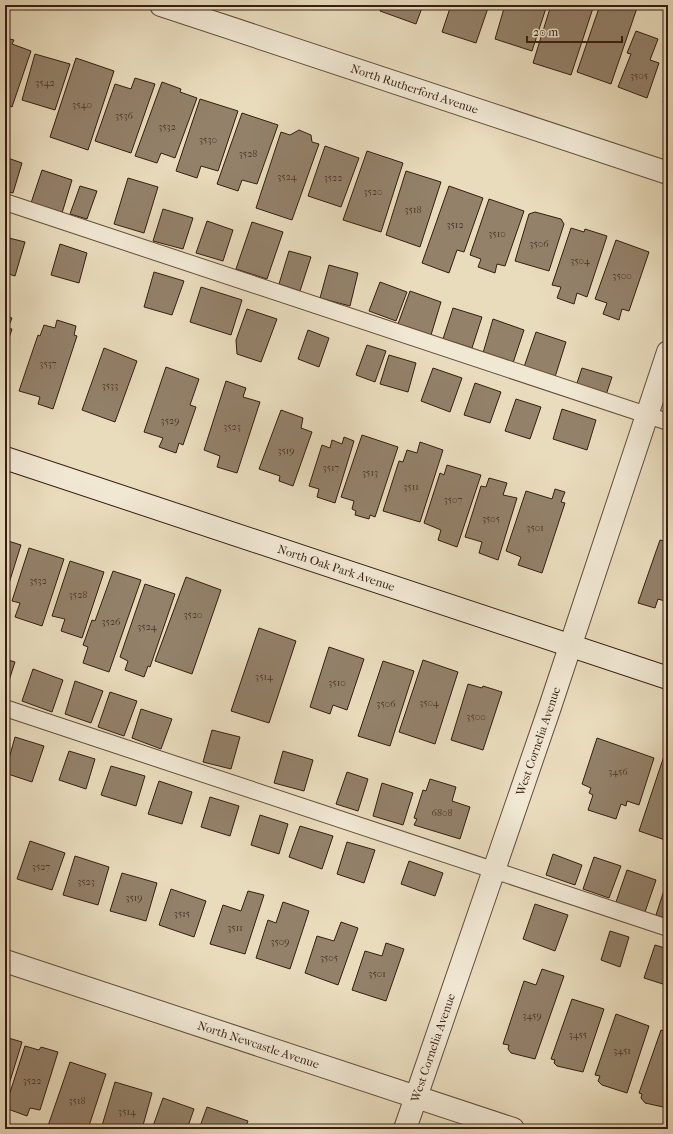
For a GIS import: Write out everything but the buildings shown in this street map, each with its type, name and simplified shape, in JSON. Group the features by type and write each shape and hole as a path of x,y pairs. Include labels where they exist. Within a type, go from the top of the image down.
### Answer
{"street":[{"name":"North Rutherford Avenue","path":"161,5 668,172"},
{"name":"West Cornelia Avenue","path":"405,1129 570,646 668,352"},
{"name":"North Oak Park Avenue","path":"5,458 668,678"},
{"name":"North Newcastle Avenue","path":"5,961 513,1129"}],"lane":[{"path":"5,202 668,422"},
{"path":"5,708 668,928"}]}
